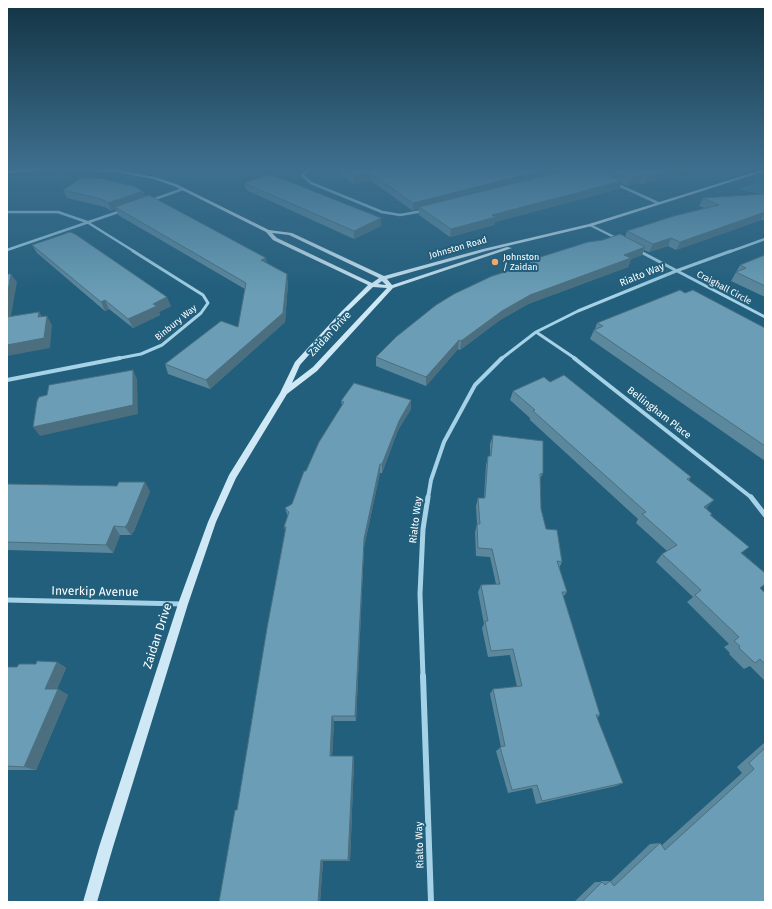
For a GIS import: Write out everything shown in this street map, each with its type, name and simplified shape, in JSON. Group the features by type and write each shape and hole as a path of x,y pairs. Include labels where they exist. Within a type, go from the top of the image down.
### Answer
{"street":[{"path":"7,250 118,211"},
{"name":"Johnston Road","path":"229,211 268,231 290,234 383,278 391,288"},
{"path":"381,211 400,215 419,211"},
{"name":"Johnston Road","path":"372,285 383,278 485,250 590,225 634,211"},
{"path":"7,212 58,212 87,222"},
{"name":"Binbury Way","path":"7,380 141,354 162,345 201,313 208,303 203,295 87,222"},
{"path":"590,225 618,240"},
{"name":"Johnston Road","path":"268,231 275,239 372,285 391,288 493,254 538,237"},
{"name":"Craighall Circle","path":"676,271 765,239"},
{"name":"Craighall Circle","path":"638,250 765,317"},
{"name":"Rialto Way","path":"431,902 420,594 422,529 431,480 444,442 475,385 503,356 536,332 578,311 676,271"},
{"name":"Zaidan Drive","path":"90,902 183,604 212,522 232,477 284,393 297,364 343,313 372,285"},
{"name":"Zaidan Drive","path":"284,393 315,369 391,288"},
{"name":"Bellingham Place","path":"536,332 564,350 720,471 751,496 765,515"},
{"name":"Inverkip Avenue","path":"7,600 183,604"}],"building":[{"path":"123,211 179,211 266,258 261,260 287,274 283,313 206,380 165,364 221,321 238,327 246,283"},
{"path":"309,211 364,211 381,218 354,231"},
{"path":"425,211 506,211 492,215 496,217 451,229"},
{"path":"693,211 765,211 680,242 671,238 653,244 627,231"},
{"path":"70,232 167,297 153,304 157,306 128,319 105,300 101,302 32,245"},
{"path":"620,234 645,247 624,255 631,258 530,295 502,311 461,341 459,340 426,377 376,357 396,337 436,305 454,294 492,276 535,263 531,260 588,242 603,240"},
{"path":"765,255 765,286 736,272 746,268 740,265"},
{"path":"7,274 11,274 7,297"},
{"path":"680,290 685,293 693,290 765,328 765,446 594,330 603,326 597,323"},
{"path":"39,312 38,317 47,316 44,338 7,345 7,317"},
{"path":"133,370 133,405 33,427 37,401 39,397 47,395 49,385"},
{"path":"564,375 691,477 687,479 714,500 704,507 712,514 710,515 749,547 741,553 765,573 765,584 760,588 765,593 765,664 760,659 755,663 739,648 740,646 734,641 739,637 695,595 701,590 662,554 677,545 642,514 646,512 533,411 535,410 513,391 544,377 550,382"},
{"path":"354,383 411,400 399,421 382,464 380,464 364,539 355,716 332,716 330,756 353,756 348,860 321,860 318,902 219,902 235,810 237,810 267,628 286,527 284,527 289,512 285,508 292,504 304,471 306,471 319,442 344,402 341,401"},
{"path":"493,435 543,441 543,473 540,474 541,509 546,529 557,530 562,562 557,561 567,592 562,592 600,715 596,715 623,783 542,801 537,785 512,790 500,747 505,746 493,689 522,686 513,649 491,651 485,621 488,621 481,585 500,584 492,549 478,548 477,524 480,524 478,498 485,498 488,456 491,456"},
{"path":"119,482 145,482 128,523 125,527 114,526 106,545 7,542 7,484 117,486"},
{"path":"37,661 57,662 45,689 58,689 24,767 7,766 7,667 17,667 19,664 36,664"},
{"path":"765,748 765,902 582,902 602,882 605,885 610,881 614,886 660,843 665,850 754,769 749,763"}],"place":[{"name":"Johnston / Zaidan","path":"495,262"}]}
